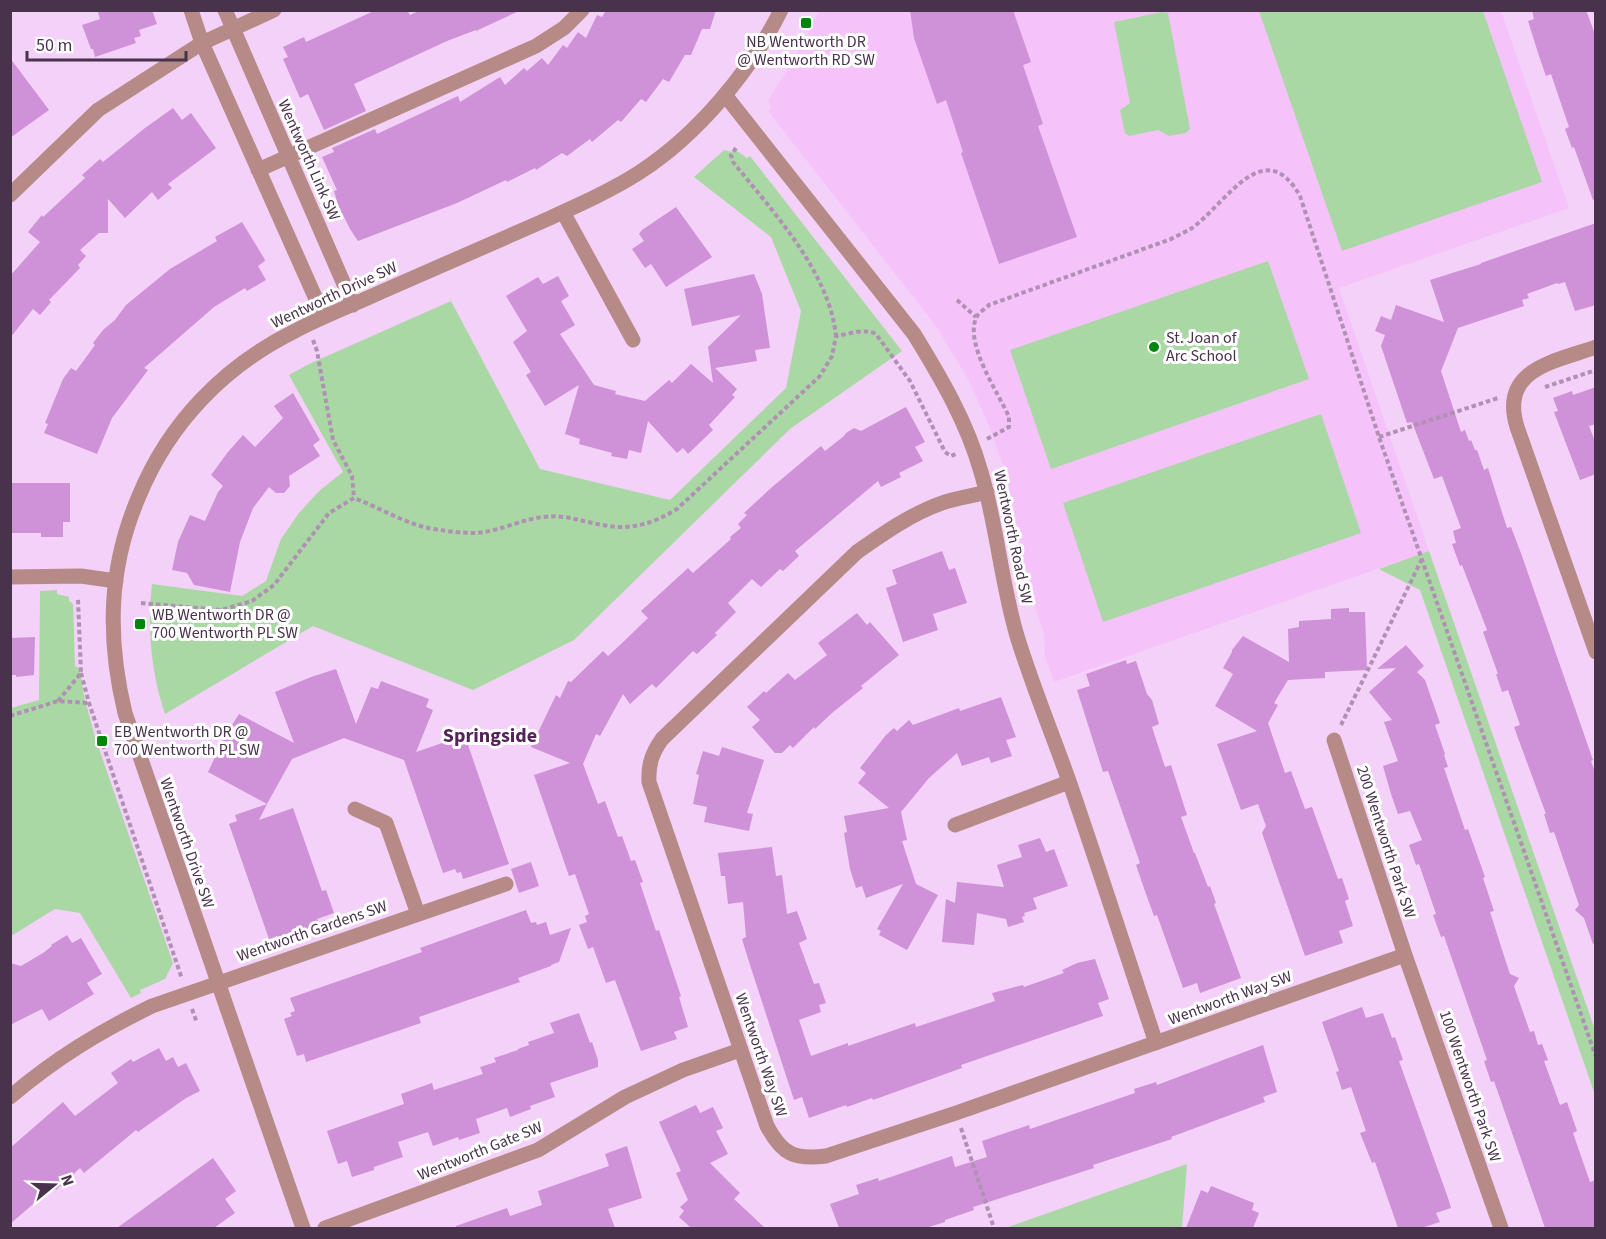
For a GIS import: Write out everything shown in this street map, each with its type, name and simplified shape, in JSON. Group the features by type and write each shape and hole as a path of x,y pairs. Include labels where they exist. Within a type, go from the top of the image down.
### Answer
{"street":[{"path":"191,10 202,43 324,317"},
{"name":"Wentworth Link SW","path":"225,10 353,305"},
{"path":"10,195 98,110 202,43 274,10"},
{"path":"258,170 536,46 564,28 582,10"},
{"name":"Wentworth Drive SW","path":"303,1228 125,713 117,682 113,647 114,601 120,556 132,511 150,470 184,419 207,392 242,363 306,325 563,212 641,172 690,132 725,95 746,67 781,10"},
{"name":"Wentworth Road SW","path":"725,95 914,334 945,385 963,421 987,492 1004,586 1018,638 1069,782 1156,1043"},
{"path":"563,212 633,340"},
{"path":"1596,347 1538,367 1520,382 1513,405 1514,416 1596,652"},
{"name":"Wentworth Way SW","path":"987,492 942,503 918,513 894,526 858,552 662,738 654,750 648,770 649,782 740,1050 775,1142 788,1154 800,1157 826,1155 956,1113 1405,954"},
{"path":"10,577 71,576 116,581"},
{"name":"200 Wentworth Park SW","path":"1334,740 1405,954"},
{"path":"955,825 1069,782"},
{"path":"355,809 386,823 418,914"},
{"name":"Wentworth Gardens SW","path":"10,1097 84,1041 152,1006 506,884"},
{"name":"100 Wentworth Park SW","path":"1405,954 1501,1228"},
{"name":"Wentworth Gate SW","path":"325,1228 538,1150 625,1097 682,1070 740,1050"}],"path":[{"path":"354,498 415,524 438,530 478,533 544,517 571,517 621,527 638,526 660,519 677,509 820,376 832,356 836,336 834,317 816,274 781,222 733,162 731,154 736,148"},
{"path":"993,436 1009,428 1009,417 981,361 973,337 976,317 989,305 1171,239 1193,227 1248,175 1267,171 1282,173 1292,181 1300,196 1379,437 1596,1056"},
{"path":"957,300 976,317"},
{"path":"306,325 317,351 333,440 352,476 354,498"},
{"path":"836,336 864,331 876,334 910,381 945,452 951,456"},
{"path":"1379,437 1516,392 1536,390 1596,370"},
{"path":"141,603 221,610 252,601 274,585 329,513 354,498"},
{"path":"1334,740 1422,558"},
{"path":"78,599 81,672 89,703 197,1023"},
{"path":"58,701 81,672"},
{"path":"10,716 58,701 89,703"},
{"path":"956,1113 994,1228"}],"shaded area":[{"name":"St. Joan of Arc School","path":"819,11 1501,11 1569,208 1339,288 1429,551 1054,682 1045,656 1044,633 1024,575 1006,475 990,428 969,381 936,326 768,111 771,107 768,101 803,44"}],"green space":[{"path":"1259,11 1483,11 1542,182 1342,251"},
{"path":"1162,12 1168,13 1190,129 1186,133 1169,136 1158,130 1129,136 1125,133 1120,110 1130,103 1114,22"},
{"path":"734,149 747,158 750,156 902,351 790,429 574,640 473,690 313,626 165,714 156,682 151,650 152,584 242,596 266,581 281,539 299,513 319,491 343,472 289,375 309,364 451,301 540,469 670,500 786,388 801,311 771,237 694,177 724,150 732,152"},
{"path":"1268,261 1309,379 1051,469 1010,350"},
{"path":"1321,414 1361,533 1103,622 1063,503"},
{"path":"1429,551 1595,1030 1595,1095 1420,590 1379,569"},
{"path":"57,590 57,594 69,597 69,601 73,604 75,666 80,669 84,696 95,737 173,963 165,979 140,990 141,993 131,998 80,913 55,909 11,936 11,708 39,700 40,591"},
{"path":"1187,1164 1182,1228 1005,1228"}],"building":[{"path":"97,10 152,10 157,24 139,30 141,36 134,38 136,43 95,57 82,25 100,19"},
{"path":"376,10 407,10 410,15 421,10 521,10 354,84 366,111 324,130 308,94 300,98 283,59 288,57 283,47 304,37 306,42"},
{"path":"606,10 716,10 710,29 702,29 691,55 685,55 669,82 663,79 646,102 641,99 621,122 618,120 592,142 590,139 567,156 562,153 536,170 535,168 457,203 358,241 338,205 334,191 337,190 322,157 334,152 332,148 375,129 377,134 458,96 460,102 500,77 505,85 524,68 527,71 542,58 548,65 563,45 567,48 578,32 586,38 597,15 602,17"},
{"path":"910,10 1013,10 1031,62 1023,65 1043,124 1038,126 1077,237 999,264 961,153 963,152 946,100 937,104 914,38"},
{"path":"1532,10 1586,10 1596,37 1596,199 1593,200 1565,129 1569,127 1551,74 1546,76 1539,56 1528,21 1534,19"},
{"path":"10,58 49,110 10,138"},
{"path":"173,108 182,120 191,113 216,148 168,184 172,188 158,200 152,192 125,218 108,199 108,233 99,233 80,250 86,256 78,265 80,268 49,300 51,302 40,315 33,309 10,338 10,276 40,242 28,232 42,215 43,217 85,178 82,175 100,159 103,162"},
{"path":"676,207 712,257 666,287 651,264 645,268 632,249 644,241 639,234 642,230"},
{"path":"242,222 264,258 265,261 258,266 266,280 247,291 245,288 214,307 144,368 148,370 112,418 97,454 44,433 48,424 45,423 63,379 71,368 76,371 95,345 93,343 126,305 170,269 217,241 215,237"},
{"path":"1596,223 1596,305 1575,311 1565,282 1527,294 1529,298 1522,300 1524,306 1458,328 1441,371 1461,432 1465,430 1469,441 1471,440 1477,450 1484,470 1488,468 1507,528 1511,527 1522,556 1593,760 1591,761 1596,775 1596,943 1593,944 1584,918 1575,910 1579,905 1554,832 1550,833 1544,814 1546,814 1514,727 1520,725 1508,690 1502,692 1483,632 1487,630 1452,544 1456,543 1453,531 1461,528 1442,476 1434,479 1412,422 1407,423 1381,346 1385,335 1375,331 1381,316 1391,320 1396,305 1444,322 1430,280"},
{"path":"754,274 762,294 770,348 755,350 757,361 715,368 737,389 732,395 735,397 709,425 713,430 688,454 683,448 677,453 648,421 641,453 629,450 627,459 611,456 612,453 579,444 580,439 565,434 579,385 545,406 526,375 531,372 513,342 527,331 506,296 538,277 543,284 558,276 569,296 561,301 575,325 560,334 594,385 616,391 615,394 645,401 669,380 672,383 691,364 713,383 708,347 741,315 692,326 684,289"},
{"path":"1596,387 1596,424 1589,426 1596,444 1596,474 1580,480 1554,412 1558,411 1553,398 1572,391 1573,395"},
{"path":"293,393 320,440 313,445 320,456 289,476 290,486 284,493 276,493 269,487 253,508 240,542 230,592 194,585 187,573 172,570 178,542 190,515 205,521 223,486 211,475 243,435 255,447 283,418 274,406"},
{"path":"906,407 925,442 915,447 923,461 899,473 901,477 881,487 878,481 795,551 799,556 783,571 780,569 761,587 752,579 728,603 736,612 697,654 693,651 656,688 652,684 630,704 623,694 600,736 596,734 583,764 598,804 605,801 618,837 622,836 631,861 635,860 656,931 659,930 681,996 679,997 688,1027 674,1032 677,1039 641,1051 615,980 606,983 593,947 588,949 579,925 587,922 585,916 589,914 575,874 569,876 534,775 570,763 531,747 556,695 560,698 568,681 571,682 603,651 608,656 620,645 648,618 641,611 688,568 693,573 731,539 730,537 741,528 738,524 747,515 744,513 771,488 821,446 825,451 854,428 861,431"},
{"path":"10,483 70,483 70,522 63,522 63,537 41,537 41,533 10,533"},
{"path":"942,551 949,570 955,568 967,603 933,614 938,630 903,642 886,588 897,584 892,570"},
{"path":"1349,608 1349,612 1365,612 1367,670 1325,672 1325,678 1288,680 1274,703 1278,705 1268,723 1285,773 1291,771 1305,809 1312,807 1338,879 1342,878 1349,899 1345,901 1353,926 1339,931 1343,943 1305,956 1262,833 1266,826 1258,804 1241,810 1217,744 1257,731 1215,706 1233,674 1223,668 1232,650 1243,636 1289,662 1288,629 1299,627 1299,621 1331,619 1331,609"},
{"path":"857,613 867,625 870,622 899,655 861,686 863,688 815,729 814,727 793,748 790,745 782,753 775,753 752,727 760,720 747,707 788,673 795,680 827,655 818,643"},
{"path":"35,637 34,675 16,677 16,675 10,675 10,638"},
{"path":"1406,645 1424,666 1417,672 1425,680 1440,723 1435,725 1448,767 1444,768 1465,830 1468,829 1485,877 1483,878 1494,911 1490,912 1510,974 1519,978 1514,986 1530,1032 1534,1031 1538,1045 1542,1044 1548,1060 1544,1061 1560,1105 1567,1102 1577,1131 1573,1133 1590,1182 1596,1180 1596,1228 1545,1228 1494,1081 1491,1082 1484,1061 1487,1060 1444,936 1441,937 1433,915 1436,914 1419,864 1416,865 1409,845 1422,840 1410,811 1398,814 1391,794 1383,766 1398,761 1384,722 1392,720 1369,692 1396,668 1377,669"},
{"path":"1126,660 1127,664 1136,661 1147,694 1152,700 1159,724 1152,727 1165,767 1171,765 1187,815 1181,817 1208,887 1210,886 1216,903 1214,904 1241,978 1200,993 1197,983 1183,988 1157,915 1154,916 1146,894 1136,865 1140,863 1108,771 1103,772 1077,690 1090,686 1086,674"},
{"path":"336,669 356,724 371,687 378,689 381,681 429,699 426,707 433,710 416,752 457,738 459,745 467,742 509,864 463,879 461,872 457,873 455,869 443,873 404,760 344,738 292,759 267,804 208,772 225,736 239,714 294,743 275,692"},
{"path":"1001,697 1016,737 1006,740 1012,756 991,763 989,757 962,766 957,753 929,778 901,812 907,840 902,841 916,884 938,895 907,950 879,935 881,931 877,929 903,884 866,898 862,886 856,888 850,869 844,833 847,832 844,816 889,808 858,783 866,773 860,768 886,735 894,728 897,731 909,720 913,725 959,708 960,711"},
{"path":"722,747 764,760 747,813 753,814 749,831 704,822 707,807 693,804 699,775 696,774 703,751 719,756"},
{"path":"267,804 259,820 293,808 322,891 326,890 334,913 317,919 318,922 315,923 317,930 279,943 277,936 269,939 229,824 237,821 235,815"},
{"path":"1040,838 1046,852 1054,849 1068,886 1033,898 1037,909 1024,913 1025,916 1022,917 1024,922 1008,927 1006,919 977,913 974,945 942,942 946,899 955,903 957,882 1004,887 997,865 1022,857 1018,845"},
{"path":"772,847 776,876 782,875 787,914 797,911 807,939 799,943 814,984 819,983 826,1003 819,1005 821,1012 799,1020 811,1056 915,1023 916,1027 995,1001 992,993 1023,985 1024,987 1064,973 1062,970 1077,963 1095,959 1109,999 1098,1003 1103,1016 961,1065 962,1068 873,1100 872,1098 847,1107 846,1105 809,1118 802,1097 794,1100 742,939 746,937 743,902 728,904 725,876 721,876 718,853"},
{"path":"531,862 539,886 519,893 511,869"},
{"path":"526,910 531,923 536,922 537,925 546,922 550,935 571,928 559,962 518,978 520,982 419,1017 421,1023 306,1062 304,1054 297,1056 284,1019 292,1016 290,1013 295,1011 290,998 422,952 420,948"},
{"path":"67,935 72,943 81,938 102,974 87,983 94,994 49,1021 42,1009 10,1025 10,963 21,966"},
{"path":"1362,1007 1366,1018 1383,1013 1392,1038 1395,1037 1403,1060 1399,1061 1451,1208 1436,1213 1440,1222 1421,1228 1398,1228 1375,1162 1372,1163 1360,1133 1366,1131 1351,1087 1342,1090 1336,1072 1339,1071 1322,1022"},
{"path":"579,1013 590,1043 592,1042 598,1067 550,1083 555,1097 530,1106 531,1109 510,1117 507,1108 476,1119 480,1133 459,1140 458,1137 433,1146 428,1132 398,1142 403,1157 352,1177 347,1161 338,1164 327,1131 404,1104 401,1094 432,1083 434,1090 483,1074 480,1067 496,1062 494,1058 518,1050 529,1045 528,1042 554,1033 550,1023"},
{"path":"1263,1045 1277,1092 1263,1097 1265,1102 1171,1137 1172,1139 1093,1165 1094,1168 973,1207 974,1210 926,1228 839,1228 830,1204 859,1194 856,1185 878,1178 879,1181 952,1156 955,1167 987,1157 982,1141 1029,1125 1030,1129 1135,1093 1134,1089 1156,1082 1157,1085"},
{"path":"159,1048 166,1061 173,1057 178,1067 186,1063 200,1091 186,1098 138,1132 136,1130 84,1173 80,1168 56,1190 53,1187 10,1224 10,1148 63,1102 75,1116 118,1083 111,1073 131,1059 133,1062"},
{"path":"696,1105 700,1113 713,1107 723,1128 716,1131 728,1154 710,1163 740,1193 734,1199 765,1228 691,1228 679,1217 684,1211 680,1207 688,1200 676,1173 681,1171 659,1122"},
{"path":"627,1146 642,1198 608,1209 615,1228 456,1228 456,1226 507,1208 510,1216 542,1205 538,1191 609,1166 605,1154"},
{"path":"213,1158 236,1191 225,1199 235,1213 214,1228 117,1228"},
{"path":"1211,1186 1254,1203 1252,1210 1259,1213 1253,1228 1186,1228 1201,1190 1208,1193"}],"place":[{"name":"NB Wentworth DR @ Wentworth RD SW","path":"806,23"},
{"name":"St. Joan of Arc School","path":"1154,347"},
{"name":"WB Wentworth DR @ 700 Wentworth PL SW","path":"140,624"},
{"name":"EB Wentworth DR @ 700 Wentworth PL SW","path":"102,741"}],"district":[{"name":"Springside","path":"490,736"}]}
